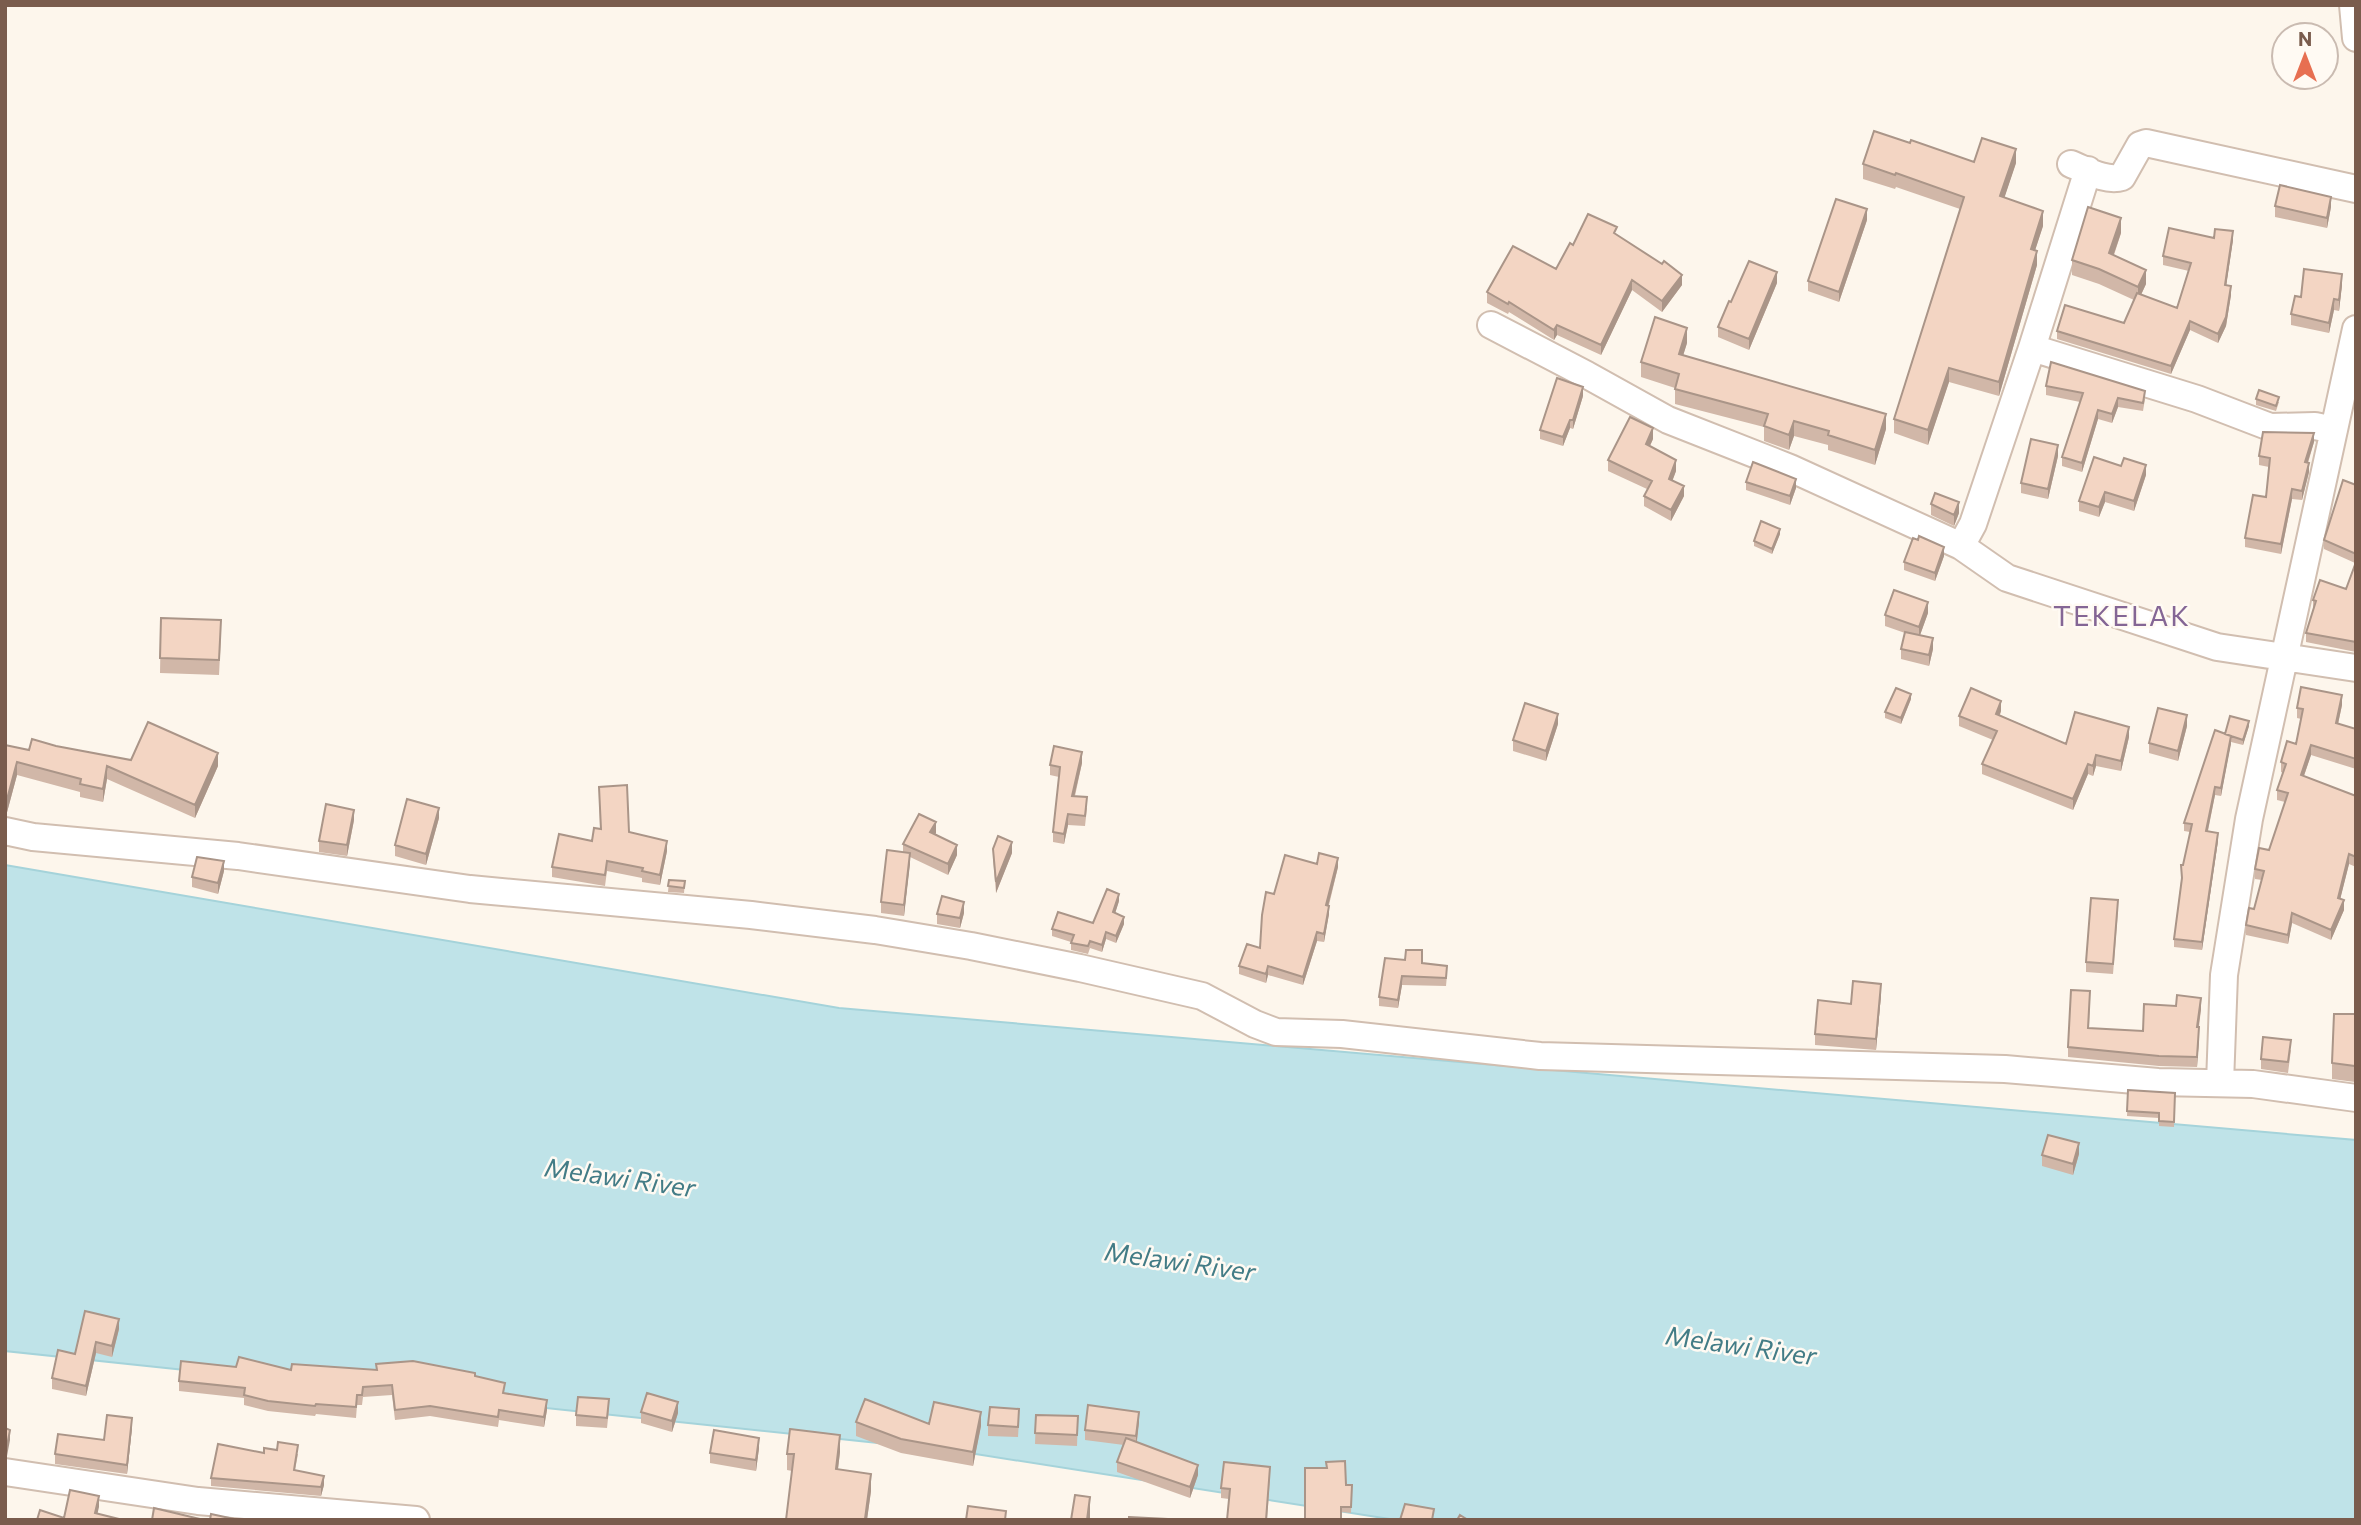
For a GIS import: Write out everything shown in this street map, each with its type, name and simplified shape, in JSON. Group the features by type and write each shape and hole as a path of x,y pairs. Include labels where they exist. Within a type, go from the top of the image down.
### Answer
{"street":[{"path":"2353,5 2356,38"},
{"path":"1961,546 1973,524 2032,348 2080,167 2107,178 2122,177 2140,145 2146,143 2356,189"},
{"path":"1491,325 1668,420 1790,468 1961,546 2007,578 2217,647 2356,668"},
{"path":"2220,1083 2224,975 2249,819 2356,329"},
{"path":"2032,348 2197,400 2270,427 2315,426 2334,430"},
{"path":"5,831 33,837 238,856 470,890 751,915 875,930 971,946 1202,996 1276,1032 1342,1034 1540,1056 2005,1069 2158,1082 2253,1084 2356,1098"},
{"path":"5,1472 196,1510 416,1520"}],"water":[{"name":"Melawi River","path":"5,865 839,1008 2356,1140 2356,1520 1396,1520 963,1452 5,1351"}],"building":[{"path":"1874,131 1910,143 1911,140 1974,162 1982,138 2016,149 2000,196 2043,211 2031,249 2037,251 1999,382 1949,368 1928,430 1894,419 1964,197 1863,164"},
{"path":"2280,185 2331,197 2327,218 2275,206"},
{"path":"1836,199 1867,209 1839,292 1808,281"},
{"path":"2088,207 2121,218 2109,253 2146,270 2138,287 2072,260"},
{"path":"1588,214 1617,227 1614,233 1662,264 1664,261 1682,275 1662,301 1632,280 1601,345 1557,325 1554,330 1509,302 1508,304 1487,292 1513,246 1556,269 1570,243 1573,245"},
{"path":"2169,228 2214,238 2215,229 2233,231 2225,285 2231,286 2226,317 2218,334 2190,321 2171,366 2057,331 2065,305 2124,323 2137,293 2177,308 2191,263 2163,256"},
{"path":"1749,261 1777,272 1749,339 1718,327"},
{"path":"2304,269 2342,274 2339,300 2334,299 2329,323 2291,314 2295,296 2301,297"},
{"path":"1655,317 1687,328 1679,354 1886,414 1875,450 1828,435 1829,431 1794,421 1789,435 1764,426 1768,414 1675,389 1679,374 1641,362"},
{"path":"2051,362 2145,391 2143,403 2118,398 2112,414 2098,410 2082,463 2062,457 2083,393 2046,386"},
{"path":"1557,378 1583,387 1573,420 1570,420 1563,437 1540,430"},
{"path":"2259,390 2279,397 2276,406 2256,399"},
{"path":"1630,417 1653,428 1646,444 1676,460 1669,479 1684,486 1671,510 1644,496 1652,481 1608,460"},
{"path":"2263,432 2314,433 2305,462 2309,463 2302,491 2292,489 2281,544 2245,538 2253,495 2266,497 2270,458 2259,456"},
{"path":"2031,439 2058,445 2048,489 2021,483"},
{"path":"2094,457 2121,466 2124,458 2146,465 2134,501 2105,492 2099,507 2079,501"},
{"path":"1753,462 1796,479 1790,496 1746,482"},
{"path":"2343,480 2356,485 2356,554 2324,540"},
{"path":"1935,493 1959,502 1954,515 1931,504"},
{"path":"1761,521 1780,529 1772,549 1754,541"},
{"path":"1919,536 1944,547 1935,573 1904,562 1913,538 1918,540"},
{"path":"2356,562 2356,642 2306,633 2320,580 2346,589"},
{"path":"1894,590 1928,602 1919,627 1885,615"},
{"path":"161,618 221,620 219,660 160,658"},
{"path":"1905,632 1933,638 1929,655 1901,649"},
{"path":"2301,687 2342,695 2336,723 2356,729 2356,759 2311,745 2301,775 2356,796 2356,857 2349,854 2338,898 2344,900 2331,930 2292,913 2288,935 2246,925 2249,908 2254,909 2264,871 2255,869 2259,848 2269,850 2288,793 2277,790 2286,764 2281,762 2287,741 2296,744 2303,709 2297,708"},
{"path":"1896,688 1911,694 1901,718 1885,712"},
{"path":"1971,688 2001,701 1996,714 2066,744 2075,712 2129,727 2121,761 2096,755 2093,766 2088,764 2073,799 1982,764 1997,731 1959,716"},
{"path":"1525,703 1558,714 1546,751 1513,740"},
{"path":"2158,708 2187,715 2178,751 2149,743"},
{"path":"2230,716 2249,721 2243,740 2225,734"},
{"path":"148,722 218,753 195,805 107,766 103,789 80,784 81,779 17,762 5,803 5,745 29,750 32,739 131,760"},
{"path":"2215,730 2231,736 2221,788 2215,787 2206,831 2218,833 2202,942 2174,939 2182,878 2181,865 2192,824 2184,823"},
{"path":"1054,746 1082,752 1072,796 1087,797 1085,816 1068,814 1064,834 1053,832 1060,767 1050,765"},
{"path":"627,785 629,832 667,841 660,875 642,871 643,868 607,861 605,875 552,867 559,834 592,841 594,828 601,829 599,787"},
{"path":"407,799 439,808 426,854 395,845"},
{"path":"326,804 354,810 347,845 319,841"},
{"path":"919,814 936,822 930,832 957,845 948,864 903,844"},
{"path":"998,836 1012,842 996,882 993,849"},
{"path":"887,850 910,853 904,905 881,902"},
{"path":"1319,853 1338,858 1326,905 1329,906 1324,934 1317,932 1303,977 1268,966 1266,974 1239,966 1247,944 1260,948 1266,892 1274,894 1285,855 1317,864"},
{"path":"197,857 224,861 218,883 192,877"},
{"path":"669,880 685,881 684,888 668,886"},
{"path":"1107,889 1119,894 1113,912 1124,917 1116,936 1106,932 1102,945 1090,941 1088,946 1071,943 1074,935 1052,929 1058,912 1093,923"},
{"path":"942,896 964,902 960,918 937,914"},
{"path":"2091,898 2118,900 2113,964 2086,962"},
{"path":"1406,950 1422,950 1422,963 1447,966 1446,978 1402,976 1398,1000 1379,997 1385,958 1405,960"},
{"path":"1853,981 1881,984 1876,1039 1815,1034 1818,1000 1851,1004"},
{"path":"2071,990 2090,991 2088,1028 2143,1031 2144,1004 2176,1006 2177,995 2201,998 2197,1057 2068,1047"},
{"path":"2334,1014 2356,1014 2355,1066 2332,1063"},
{"path":"2263,1037 2291,1040 2288,1062 2261,1059"},
{"path":"2128,1090 2175,1093 2174,1122 2159,1121 2159,1113 2127,1111"},
{"path":"2048,1135 2079,1143 2073,1164 2042,1155"},
{"path":"85,1311 119,1319 112,1346 96,1342 86,1386 52,1378 58,1350 75,1354"},
{"path":"239,1357 291,1370 292,1364 377,1370 376,1364 413,1361 475,1373 475,1376 505,1383 503,1393 547,1400 544,1417 499,1410 498,1417 430,1406 395,1410 392,1385 363,1387 362,1395 357,1395 356,1407 268,1401 244,1395 245,1388 179,1381 181,1361 236,1367"},
{"path":"647,1393 678,1402 672,1421 641,1412"},
{"path":"578,1397 609,1399 607,1418 576,1415"},
{"path":"865,1399 929,1424 934,1402 981,1412 973,1452 901,1439 856,1422"},
{"path":"1088,1405 1139,1412 1136,1436 1085,1430"},
{"path":"990,1407 1019,1409 1018,1427 988,1425"},
{"path":"107,1415 132,1418 127,1465 55,1454 58,1434 104,1440"},
{"path":"1036,1415 1078,1416 1077,1435 1035,1433"},
{"path":"5,1428 10,1430 7,1446 5,1446"},
{"path":"790,1429 840,1435 836,1469 871,1474 865,1519 873,1520 786,1520 794,1454 787,1454"},
{"path":"714,1430 759,1438 756,1460 710,1453"},
{"path":"1126,1438 1198,1465 1190,1487 1117,1462"},
{"path":"278,1442 298,1445 294,1470 324,1476 321,1487 211,1478 218,1444 264,1453 264,1448 277,1450"},
{"path":"1345,1461 1346,1485 1352,1485 1351,1507 1341,1507 1341,1520 1305,1519 1305,1468 1327,1468 1326,1462"},
{"path":"1224,1462 1270,1467 1266,1520 1227,1520 1230,1489 1221,1488"},
{"path":"70,1490 99,1496 95,1513 123,1520 37,1520 40,1510 64,1518"},
{"path":"1075,1495 1090,1497 1087,1520 1071,1520"},
{"path":"1405,1504 1434,1509 1432,1520 1400,1520"},
{"path":"968,1506 1006,1511 1005,1520 966,1520"},
{"path":"154,1508 204,1520 152,1520"},
{"path":"211,1514 239,1520 210,1520"},
{"path":"1129,1517 1168,1519 1129,1520"}],"district":[{"name":"TEKELAK","path":"2122,616"}]}
